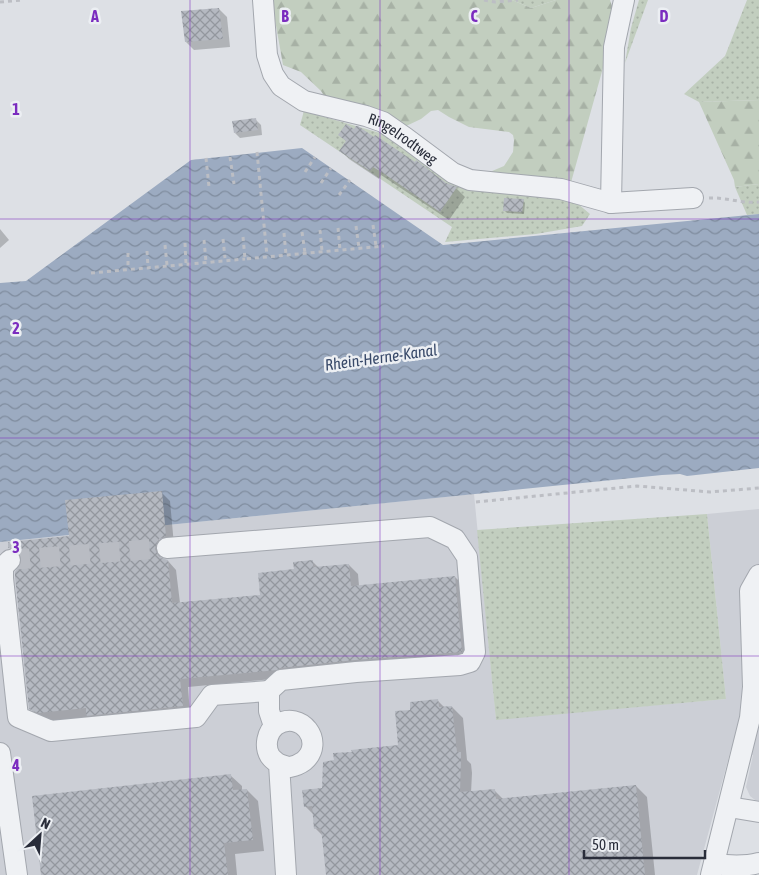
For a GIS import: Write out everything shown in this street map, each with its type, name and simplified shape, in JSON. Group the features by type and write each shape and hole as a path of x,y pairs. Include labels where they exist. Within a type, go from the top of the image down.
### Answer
{"street":[{"name":"Ringelrodtweg","path":"263,0 267,54 272,74 281,86 304,101 383,122 453,173 470,180 561,190 611,203 694,198"},
{"path":"611,203 614,47 624,0"},
{"path":"10,560 3,567 3,578 18,717 51,731 196,717 212,695 269,692 281,680 356,672 460,665 470,662 475,652 467,557 455,539 430,527 167,548"},
{"path":"759,575 750,591 756,687 742,752 712,870 751,866 759,863"},
{"path":"269,692 269,711 274,726"},
{"path":"284,721 295,721 305,726 312,741 309,757 300,764 289,767 279,764 270,757 266,746 268,736 274,726 284,721"},
{"path":"0,753 17,875"},
{"path":"279,764 286,875"},
{"path":"729,806 759,812"}],"path":[{"path":"0,2 23,0"},
{"path":"484,0 495,2 518,0"},
{"path":"257,152 267,256"},
{"path":"230,157 234,184"},
{"path":"305,172 315,157"},
{"path":"206,158 209,187"},
{"path":"321,183 331,168"},
{"path":"339,195 350,180"},
{"path":"694,198 715,198 749,203 759,202"},
{"path":"374,225 376,246"},
{"path":"356,226 359,248"},
{"path":"338,228 340,250"},
{"path":"320,230 322,251"},
{"path":"302,232 305,253"},
{"path":"284,233 286,254"},
{"path":"243,237 245,259"},
{"path":"223,239 225,258"},
{"path":"204,240 206,262"},
{"path":"185,243 186,264"},
{"path":"165,245 167,265"},
{"path":"91,272 384,246"},
{"path":"147,251 148,267"},
{"path":"128,253 128,269"},
{"path":"476,502 637,486 710,492 759,488"}],"shaded area":[{"path":"474,494 496,719 726,699 707,514 759,509 759,801 750,796 746,787 753,755 731,749 697,875 0,875 0,542"}],"green space":[{"path":"273,0 512,0 531,8 556,0 610,0 614,12 608,50 570,186 485,174 504,166 513,152 513,135 509,132 469,127 438,110 431,111 421,119 404,127 328,102 321,91 301,72 283,65"},
{"path":"512,0 556,0 531,8"},
{"path":"639,0 648,0 625,63 631,28"},
{"path":"747,0 759,0 759,100 699,102 684,94 725,56"},
{"path":"759,100 759,184 735,187 734,180 699,102"},
{"path":"304,111 387,135 464,187 562,198 577,203 590,214 582,226 536,234 445,242 452,227 300,125"},
{"path":"759,184 759,214 747,215 735,187"},
{"path":"707,514 726,699 496,720 477,530"}],"water":[{"name":"Rhein-Herne-Kanal","path":"302,148 443,245 759,214 759,468 687,476 680,474 662,475 0,542 0,283 26,281 191,160"}],"building":[{"path":"219,8 223,39 185,42 181,11"},
{"path":"256,118 258,130 234,133 232,121"},
{"path":"346,124 354,129 358,126 374,137 375,135 415,162 416,160 446,183 457,187 440,212 383,173 373,167 370,171 339,151 346,141 338,135"},
{"path":"504,198 524,199 522,212 503,211"},
{"path":"162,491 166,536 157,542 155,549 161,558 168,560 172,603 260,595 258,573 294,569 293,562 313,560 313,567 349,564 351,586 455,576 462,652 355,660 280,668 277,670 180,679 183,706 86,716 86,708 38,713 29,709 15,577 15,572 21,564 22,557 18,551 8,548 8,542 69,536 65,500"},
{"path":"438,699 439,707 452,706 457,752 461,752 460,792 495,789 496,799 636,785 645,875 326,875 321,828 314,829 312,806 304,807 302,790 322,788 323,762 334,760 333,753 398,745 395,711 410,710 410,702"},
{"path":"231,774 233,790 247,789 253,840 224,843 228,875 41,875 32,796"}],"tunnel":[{"path":"10,560 167,548"}]}
